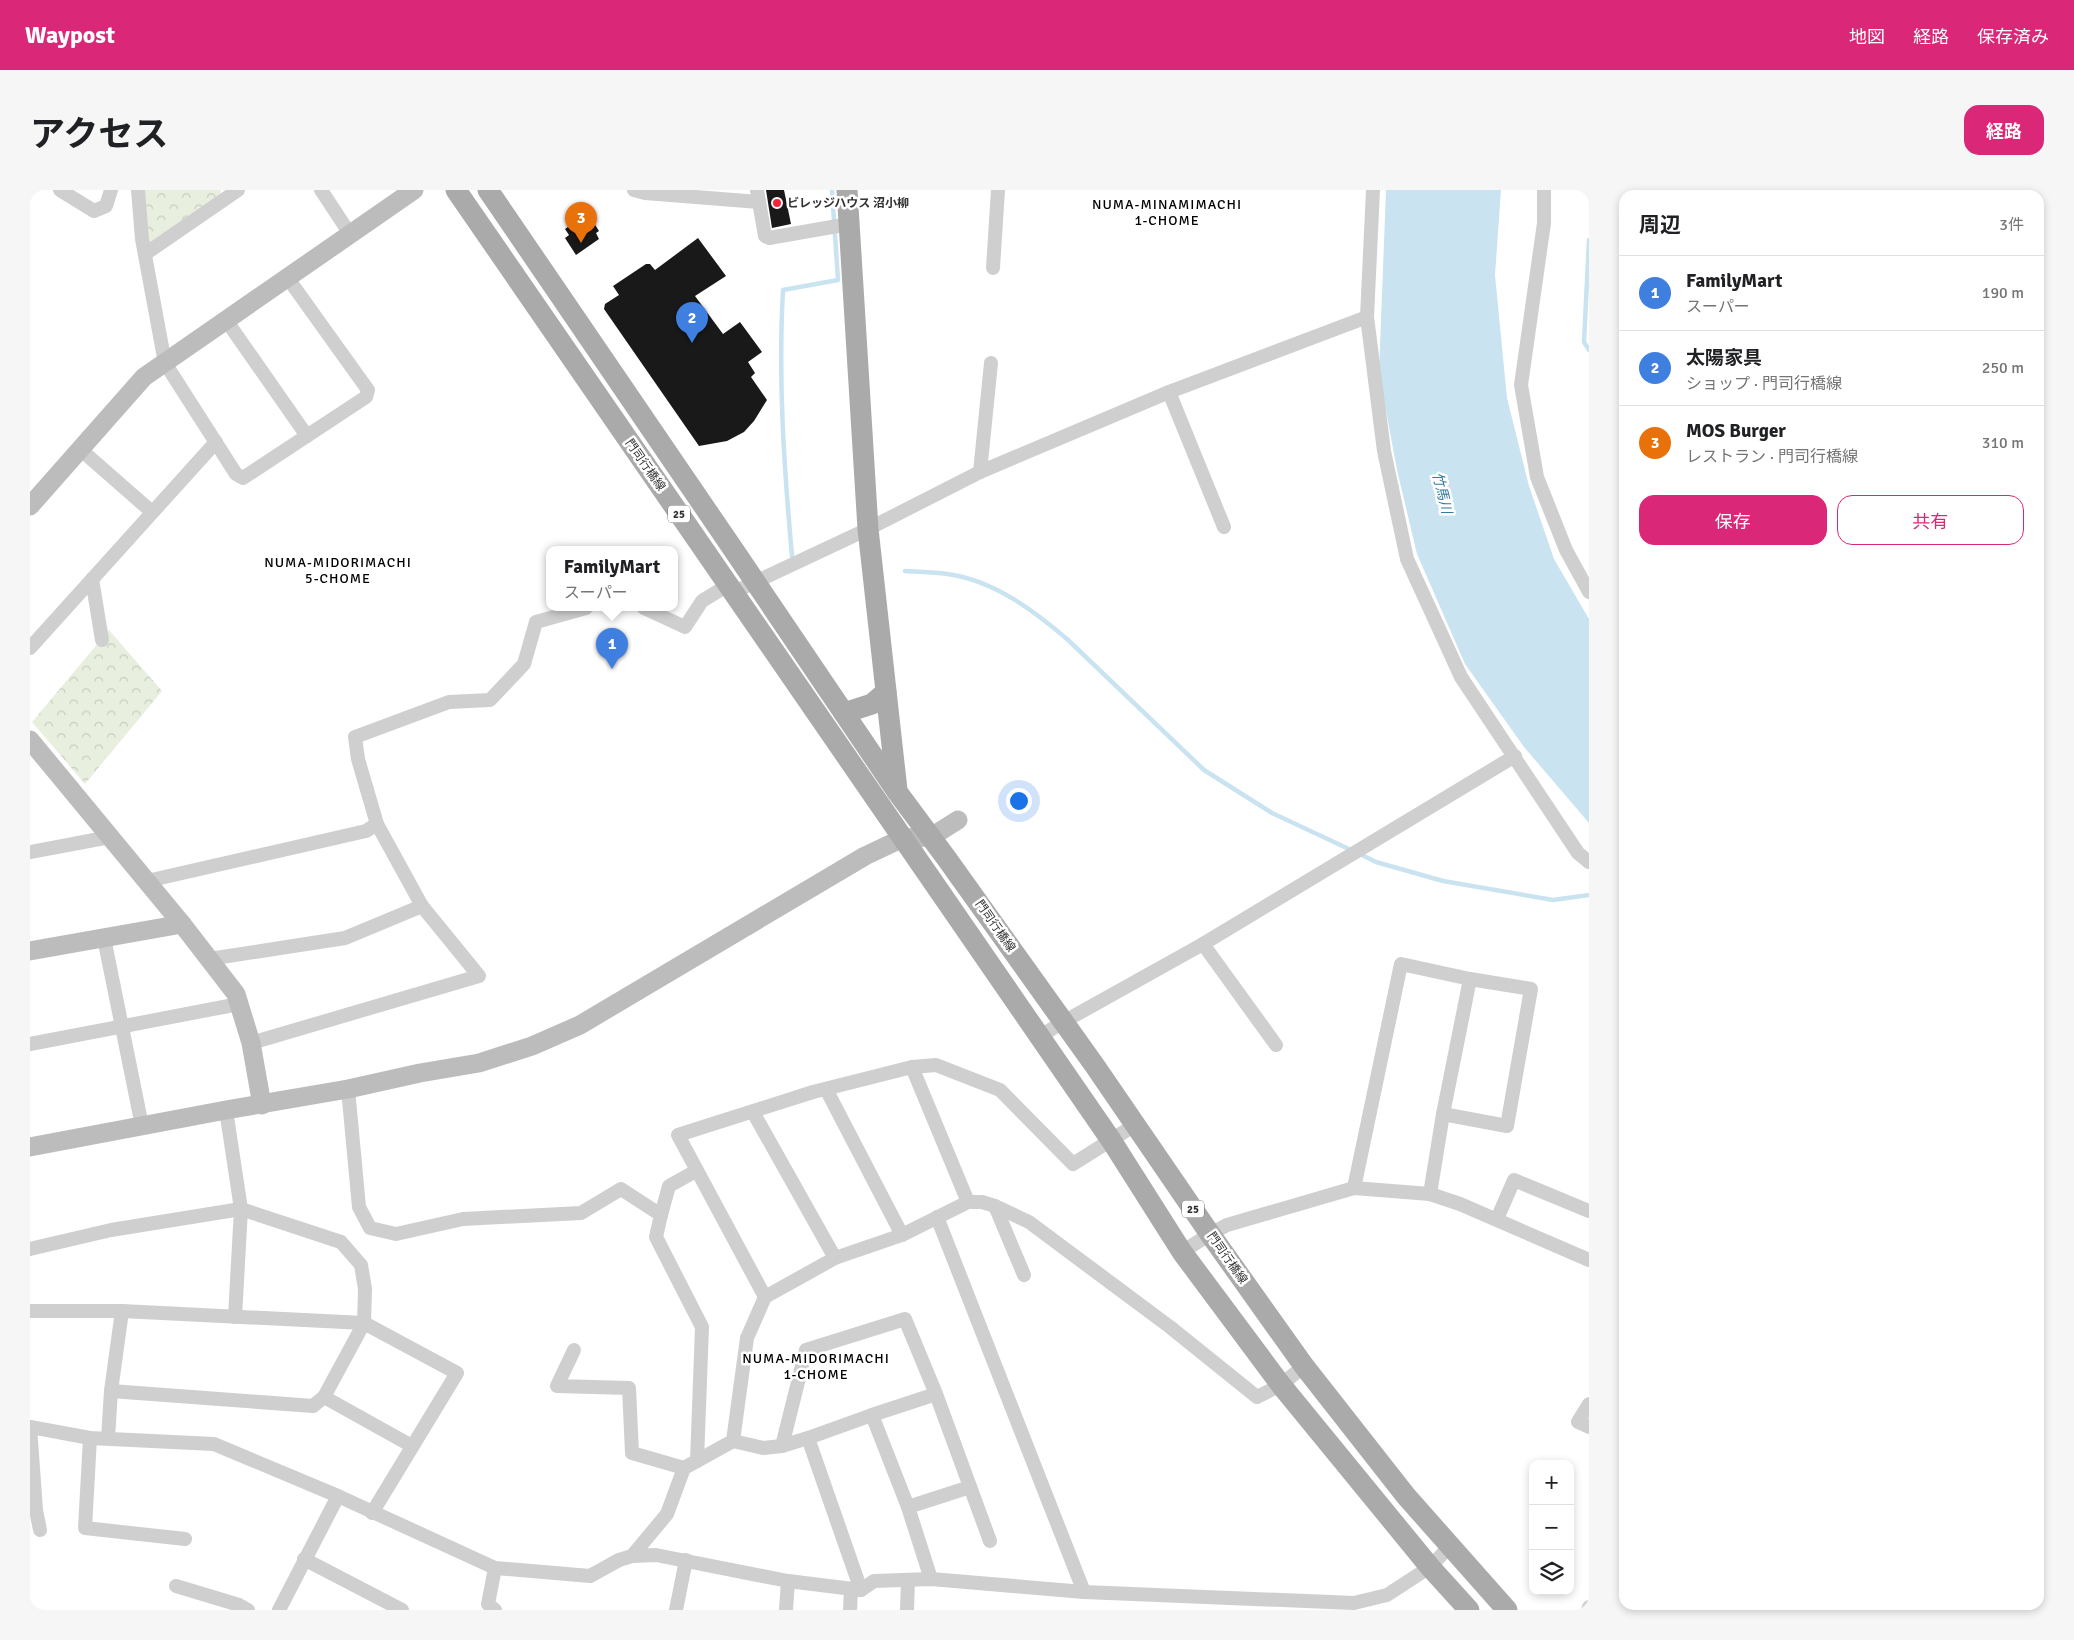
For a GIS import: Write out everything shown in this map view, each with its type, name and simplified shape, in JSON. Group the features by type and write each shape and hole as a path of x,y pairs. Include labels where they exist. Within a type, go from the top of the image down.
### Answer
{"main road":[{"name":"門司行橋線","path":"456,190 1111,1140 1182,1252 1281,1385 1430,1567 1469,1610"},
{"name":"門司行橋線","path":"488,190 898,793 1063,1022 1304,1366 1406,1496 1507,1610"},
{"name":"門司行橋線","path":"847,190 839,226 868,529 903,838"},
{"path":"844,713 872,704 886,692"}],"street":[{"path":"60,190 94,211 106,206 111,190"},
{"path":"138,190 145,254 165,363 236,474 243,478 366,397 368,390 287,278"},
{"path":"321,190 350,234"},
{"path":"30,506 144,377 414,190"},
{"path":"636,190 645,193 758,196 765,236 769,238 839,226"},
{"path":"993,268 998,190"},
{"path":"1373,190 1367,317 1384,451 1407,559 1461,677 1578,853 1589,862"},
{"path":"1544,190 1544,223 1520,385 1537,477 1566,550 1589,592"},
{"path":"145,254 232,192"},
{"path":"650,611 685,627 702,601 731,588 755,581 868,529 980,472 1169,392 1367,317"},
{"path":"226,320 307,436"},
{"path":"980,472 991,363"},
{"path":"1169,392 1224,527"},
{"path":"30,648 216,442"},
{"path":"80,450 152,512"},
{"path":"92,579 102,640"},
{"path":"251,1043 479,976 422,906 377,824 358,759 355,738 449,702 490,700 524,664 536,622 575,611"},
{"path":"30,740 36,756 110,837 182,924 236,994 251,1043 262,1105"},
{"path":"1039,1037 1203,944 1515,756"},
{"path":"30,1147 479,1063 532,1046 580,1025 865,856 903,838 931,837 958,820"},
{"path":"147,882 366,831 377,824"},
{"path":"30,852 110,837"},
{"path":"209,959 346,938 422,906"},
{"path":"30,951 182,924"},
{"path":"104,938 142,1126"},
{"path":"1203,944 1276,1045"},
{"path":"1354,1188 1401,964 1470,979 1531,989 1508,1126 1443,1114"},
{"path":"1430,1194 1443,1114 1470,979"},
{"path":"30,1044 240,1004"},
{"path":"765,1297 678,1135 826,1089 912,1067 936,1065 1000,1090 1073,1164 1135,1125"},
{"path":"912,1067 968,1202"},
{"path":"348,1089 359,1207 370,1228 396,1234 463,1219 582,1213 621,1189 661,1215"},
{"path":"826,1089 902,1235"},
{"path":"226,1110 241,1209 235,1317"},
{"path":"753,1112 835,1258"},
{"path":"696,1171 669,1186 656,1237 702,1327 697,1461"},
{"path":"1497,1220 1514,1180 1589,1211"},
{"path":"1182,1252 1226,1225 1354,1188 1430,1194 1460,1204 1589,1260"},
{"path":"733,1440 747,1338 765,1297 835,1258 902,1235 968,1202 982,1202 995,1206 1029,1222 1170,1328 1257,1398 1281,1385 1304,1366"},
{"path":"995,1206 1024,1275"},
{"path":"30,1249 111,1230 241,1209 341,1242 361,1266 365,1289 364,1323 324,1396 313,1406 111,1391"},
{"path":"937,1217 1084,1592"},
{"path":"30,1311 122,1311 364,1323 457,1372 372,1513"},
{"path":"108,1438 111,1391 122,1311"},
{"path":"782,1446 806,1350 905,1319 936,1394 990,1541"},
{"path":"574,1350 557,1386 629,1388 632,1453 684,1468"},
{"path":"632,1556 667,1514 684,1468 733,1440 763,1448 782,1446 936,1394"},
{"path":"324,1396 412,1446"},
{"path":"1589,1404 1578,1422 1589,1427"},
{"path":"872,1415 908,1507 931,1579"},
{"path":"40,1530 36,1510 30,1427 90,1438 214,1444 338,1496 495,1568 590,1576 619,1560 632,1556 656,1555 788,1581 856,1589 874,1581 931,1579 1084,1592 1354,1603 1387,1595 1430,1567 1450,1546"},
{"path":"90,1438 85,1528 185,1539"},
{"path":"808,1438 856,1589 850,1610"},
{"path":"908,1507 970,1487"},
{"path":"279,1610 338,1496"},
{"path":"304,1559 402,1610"},
{"path":"676,1610 686,1560"},
{"path":"495,1568 488,1604 495,1610"},
{"path":"907,1610 908,1580"},
{"path":"786,1610 788,1581"},
{"path":"176,1586 239,1605 248,1610"}],"green space":[{"path":"141,190 221,190 220,195 149,243"},
{"path":"109,630 162,691 85,784 32,722"}],"water":[{"name":"竹馬川","path":"1386,190 1501,190 1495,275 1507,398 1529,486 1554,559 1589,619 1589,823 1524,747 1465,664 1417,554 1397,470 1379,373"}],"building":[{"name":"ビレッジハウス 沼小柳","path":"766,190 784,190 791,224 772,228"},
{"path":"578,220 582,226 592,220 599,231 596,233 599,239 576,255 565,238 569,235 565,229"},
{"path":"698,238 726,276 695,296 723,334 740,322 762,352 748,362 755,373 751,377 767,400 754,421 744,432 727,441 699,446 604,309 605,304 619,295 613,286 646,264 650,264 655,270"}],"waterway":[{"path":"792,556 783,423 781,357 783,290 838,280 832,190"},
{"path":"1589,240 1584,342 1589,350"},
{"path":"905,571 942,573 964,577 1012,598 1040,617 1067,639 1204,770 1272,813 1351,850"},
{"path":"1358,853 1376,862 1443,881 1553,900 1589,895"}],"place":[{"name":"ビレッジハウス 沼小柳","path":"777,203"},
{"name":"MOS Burger","path":"581,243"},
{"name":"太陽家具","path":"692,343"},
{"name":"FamilyMart","path":"612,669"}],"district":[{"name":"NUMA-MINAMIMACHI 1-CHOME","path":"1167,212"},
{"name":"NUMA-MIDORIMACHI 5-CHOME","path":"338,570"},
{"name":"NUMA-MIDORIMACHI 1-CHOME","path":"816,1366"}]}
